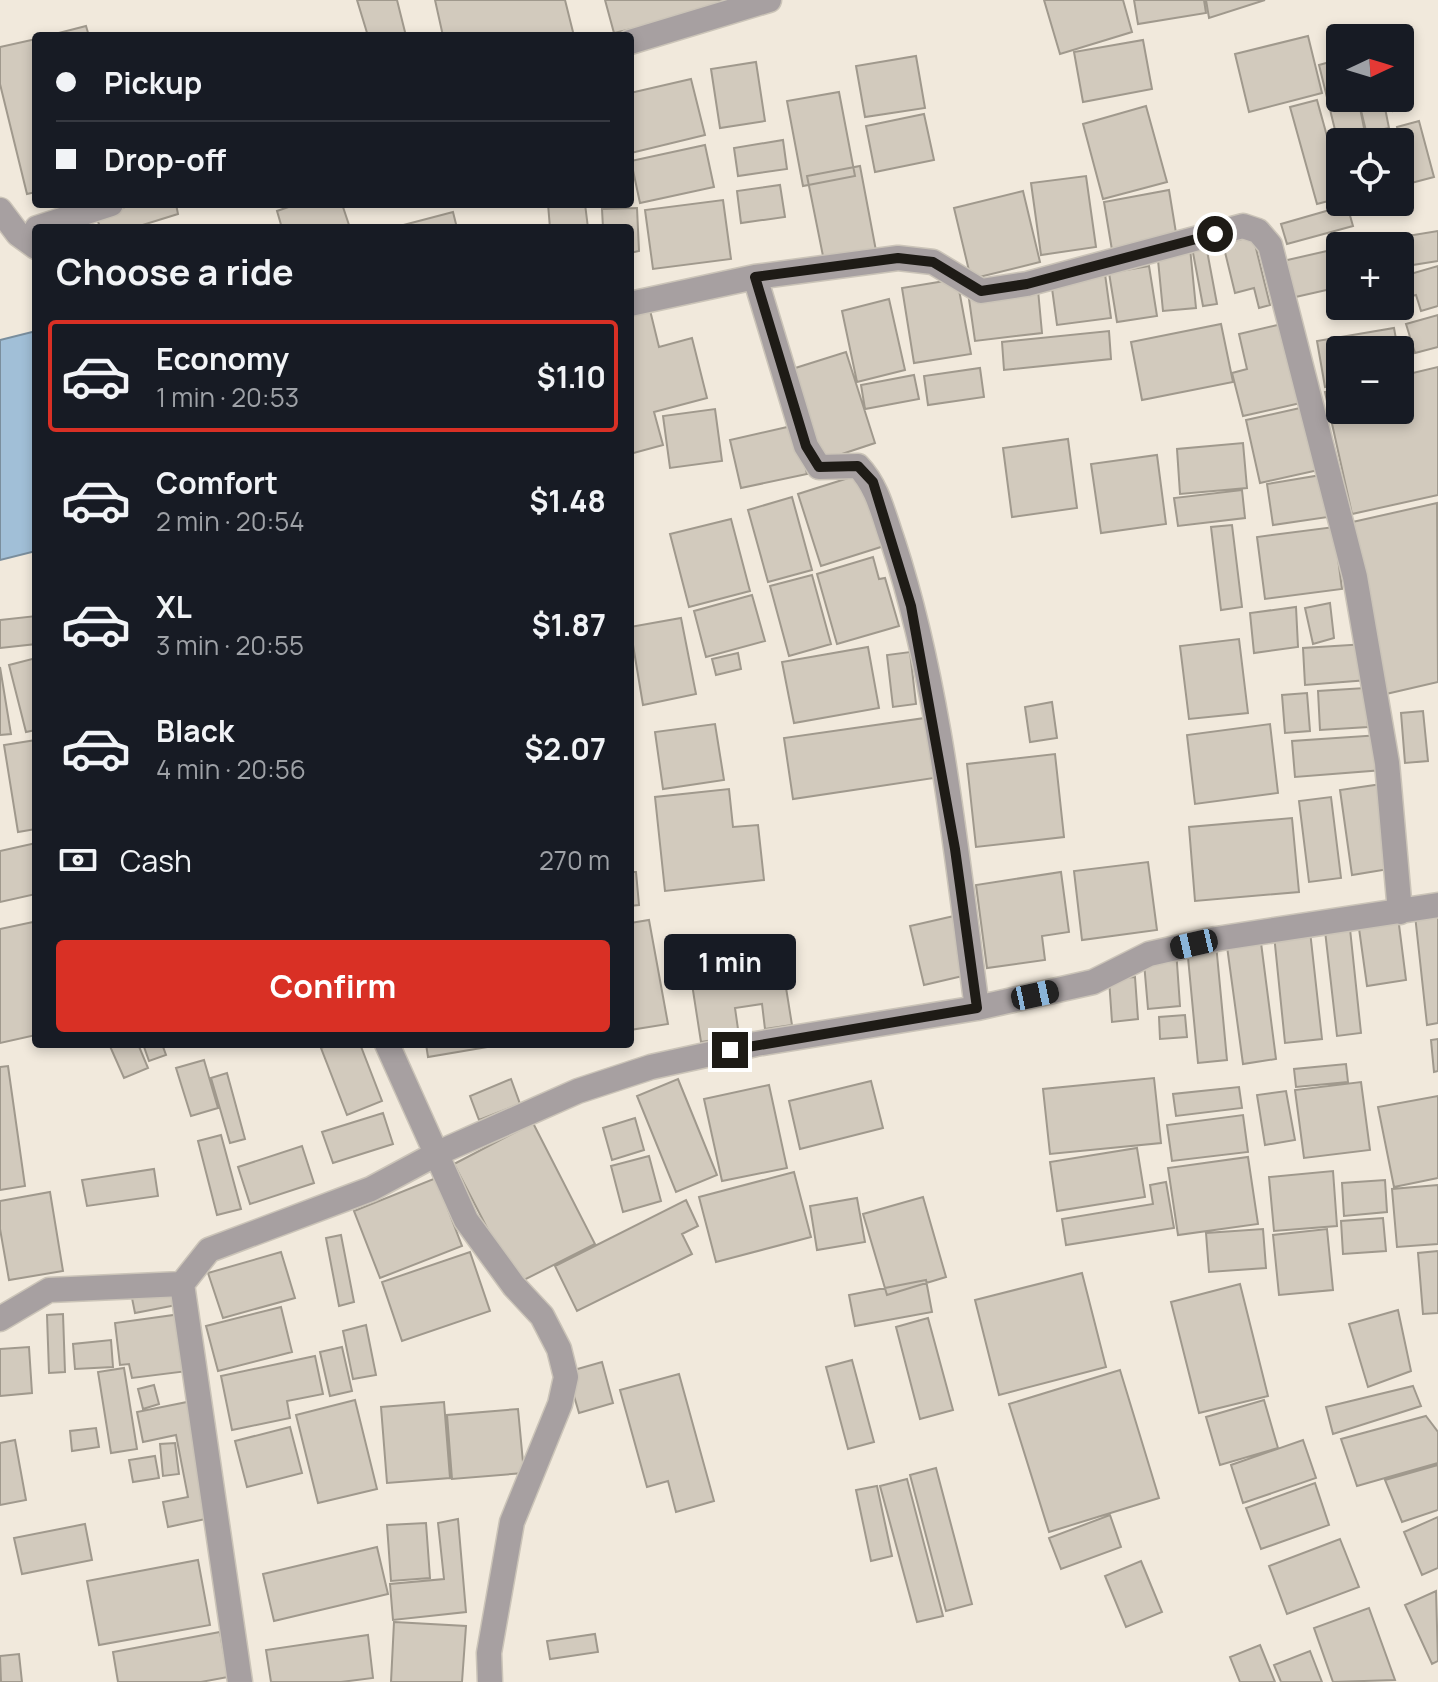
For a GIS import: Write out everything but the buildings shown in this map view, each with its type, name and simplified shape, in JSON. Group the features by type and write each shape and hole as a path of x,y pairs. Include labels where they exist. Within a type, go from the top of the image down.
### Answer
{"street":[{"path":"634,41 769,0"},
{"path":"60,224 101,208"},
{"path":"0,210 32,235"},
{"path":"634,303 755,277 898,258 933,262 981,291 1027,284 1243,226 1258,231 1270,245 1355,577 1387,763 1400,912"},
{"path":"755,277 806,446 819,467 858,466 873,482 905,580 932,712 977,1008"},
{"path":"240,1682 182,1284 209,1250 371,1189 438,1153 578,1091 651,1067 756,1044 977,1008 1093,982 1149,954 1203,942 1438,905"},
{"path":"389,1048 466,1220 514,1286 542,1316 559,1349 566,1377 560,1404 512,1522 489,1653 490,1682"},
{"path":"0,1319 49,1290 182,1284"}],"water":[{"path":"32,332 32,552 0,560 0,340"}],"route":[{"path":"730,1050 977,1008 937,738 905,580 873,482 858,466 819,467 806,446 755,277 898,258 933,262 966,279 981,291 1027,284 1215,234"}]}
